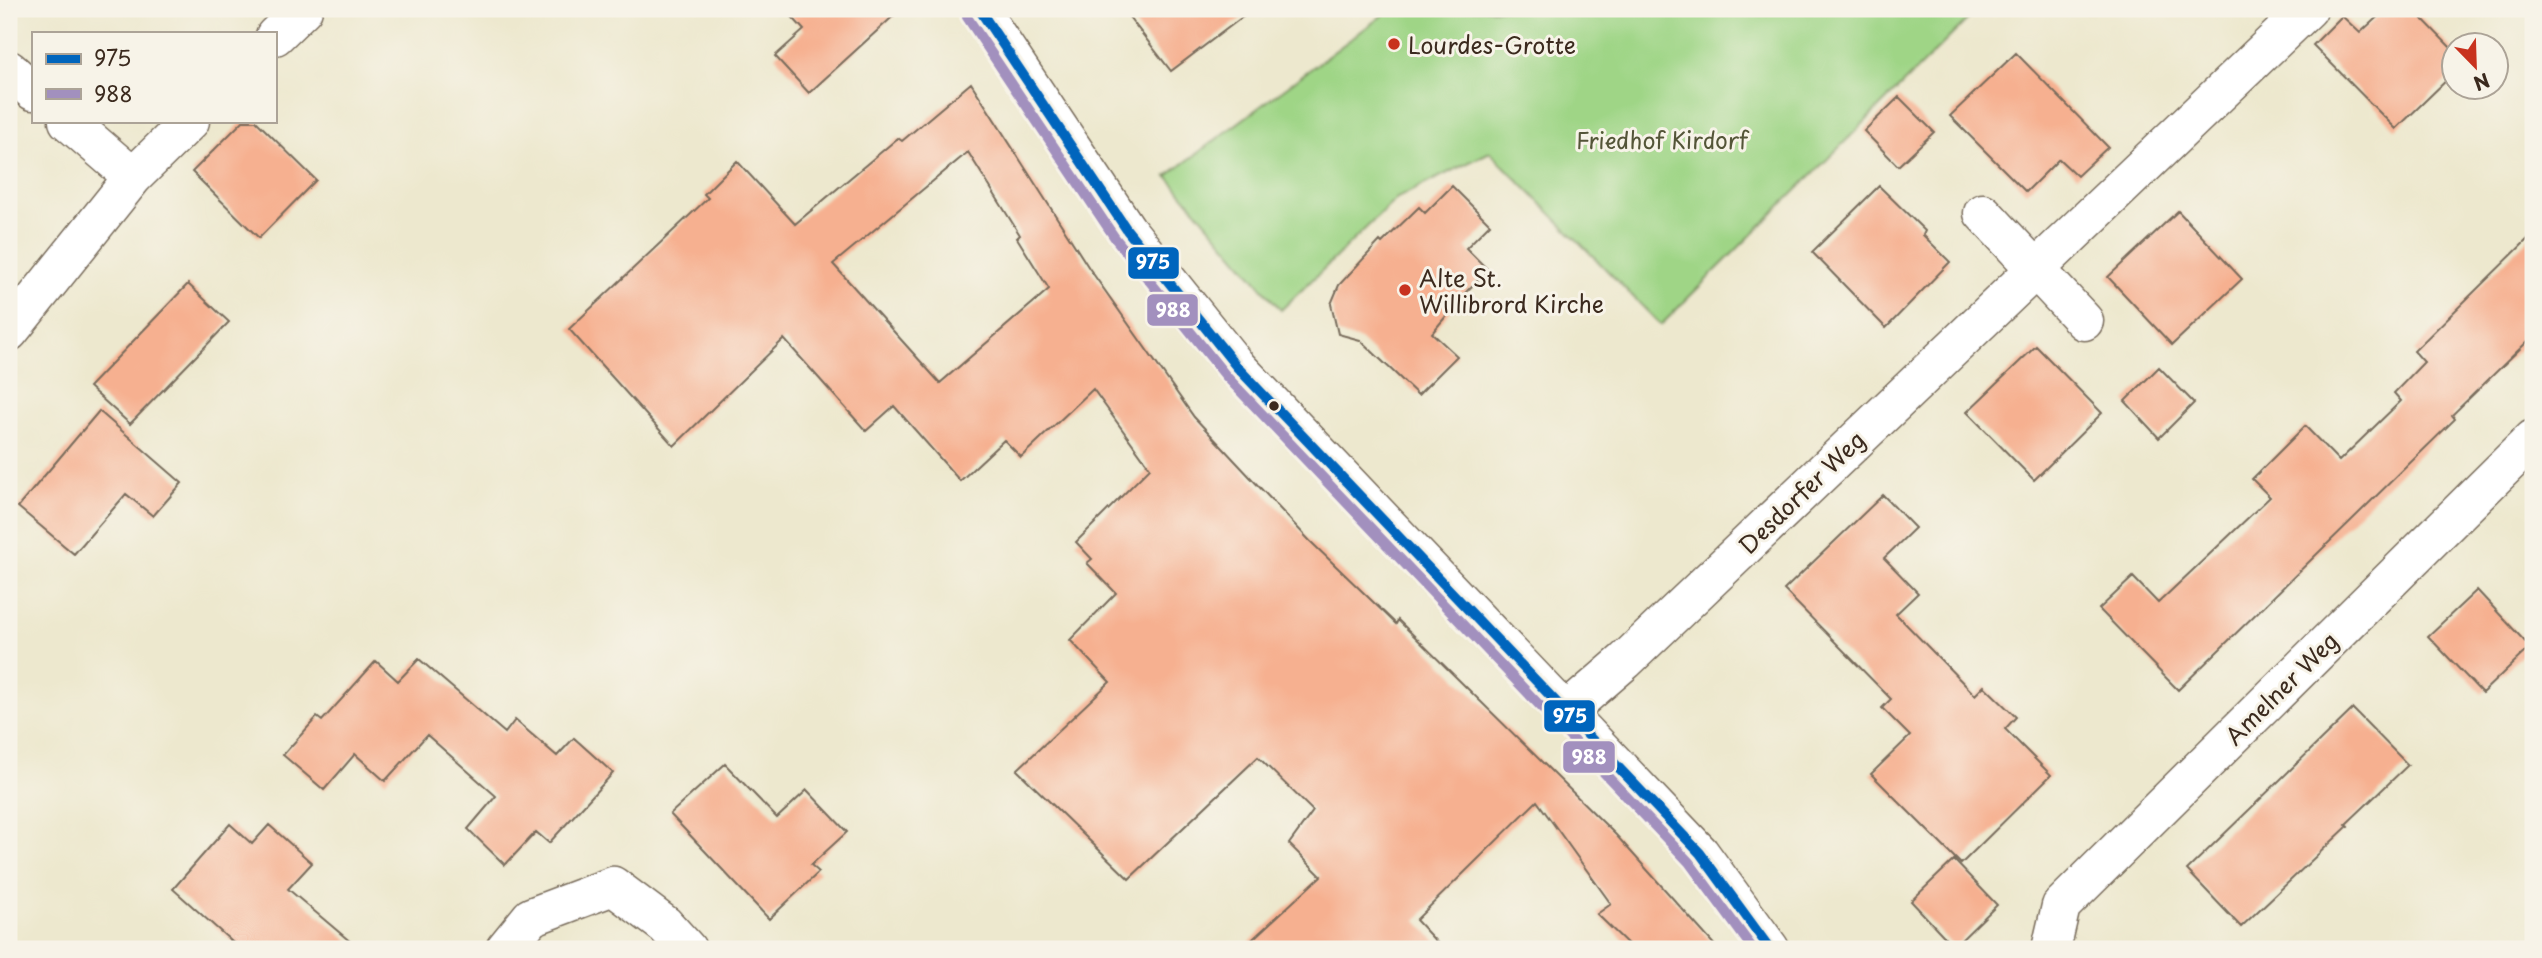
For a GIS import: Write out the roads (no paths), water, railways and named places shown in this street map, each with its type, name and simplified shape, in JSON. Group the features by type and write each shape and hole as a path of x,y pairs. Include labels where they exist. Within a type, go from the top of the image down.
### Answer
{"street":[{"path":"276,35 303,9"},
{"path":"979,9 1126,230 1237,367 1700,853 1770,949"},
{"name":"Desdorfer Weg","path":"1566,712 1633,653 2308,9"},
{"path":"9,70 32,90"},
{"path":"69,122 133,177"},
{"path":"9,332 133,177 189,122"},
{"path":"1983,214 2084,321"},
{"name":"Amelner Weg","path":"2051,949 2062,906 2533,439"},
{"path":"505,949 531,917 613,886 665,925 687,949"}],"place":[{"name":"Lourdes-Grotte","path":"1394,44"},
{"name":"Alte St. Willibrord Kirche","path":"1405,290"}],"park label":[{"name":"Friedhof Kirdorf","path":"1662,139"}]}
